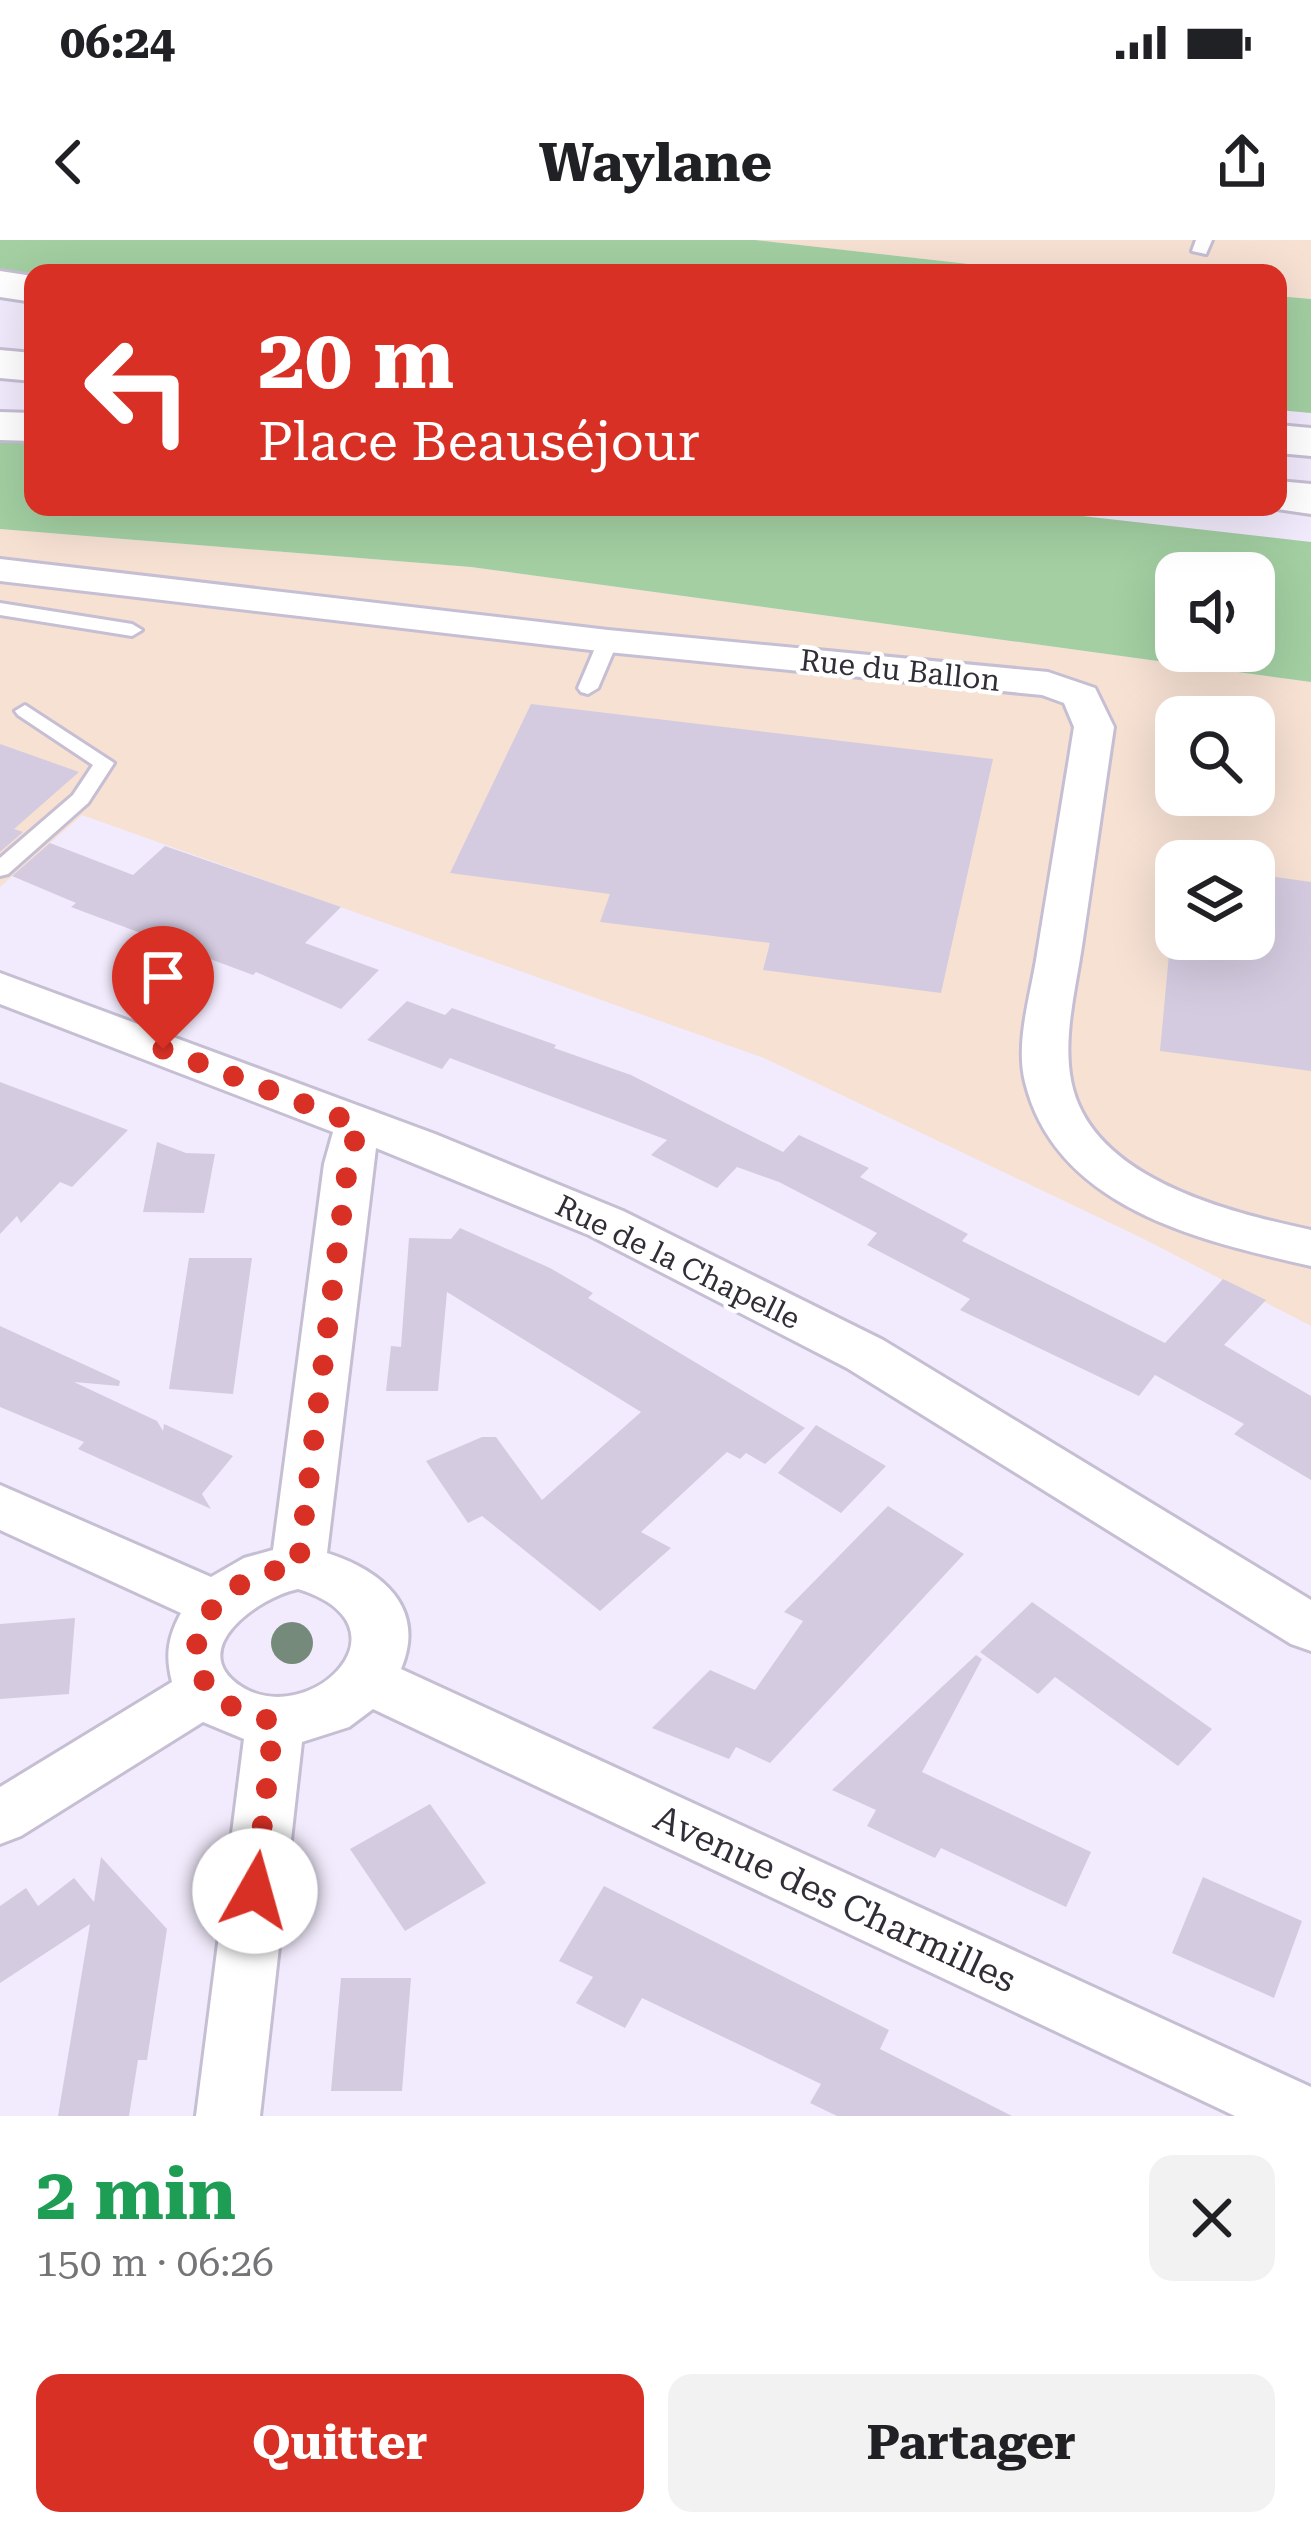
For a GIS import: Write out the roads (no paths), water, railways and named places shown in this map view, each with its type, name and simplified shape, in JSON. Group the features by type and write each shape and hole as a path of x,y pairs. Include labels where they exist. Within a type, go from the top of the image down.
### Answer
{"street":[{"name":"Rue du Ballon","path":"0,569 608,640 1048,685 1081,696 1094,727 1047,1033 1048,1084 1075,1140 1114,1180 1218,1227 1311,1248"},
{"name":"Rue de la Chapelle","path":"0,988 606,1223 865,1354 1311,1628"},
{"path":"298,1567 348,1164 359,1125"},
{"path":"0,1506 214,1603"},
{"path":"298,1567 333,1572 357,1586 374,1606 382,1629 380,1655 367,1680 327,1711 274,1721 225,1706 208,1689 198,1669 195,1646 201,1624 214,1603 254,1575 298,1567"},
{"name":"Avenue des Charmilles","path":"367,1680 1304,2116"},
{"path":"0,1818 208,1689"},
{"path":"227,2116 274,1721"}],"lane":[{"path":"0,609 132,630"},
{"path":"588,688 608,640"},
{"path":"0,869 81,799 104,763 25,711"}]}
